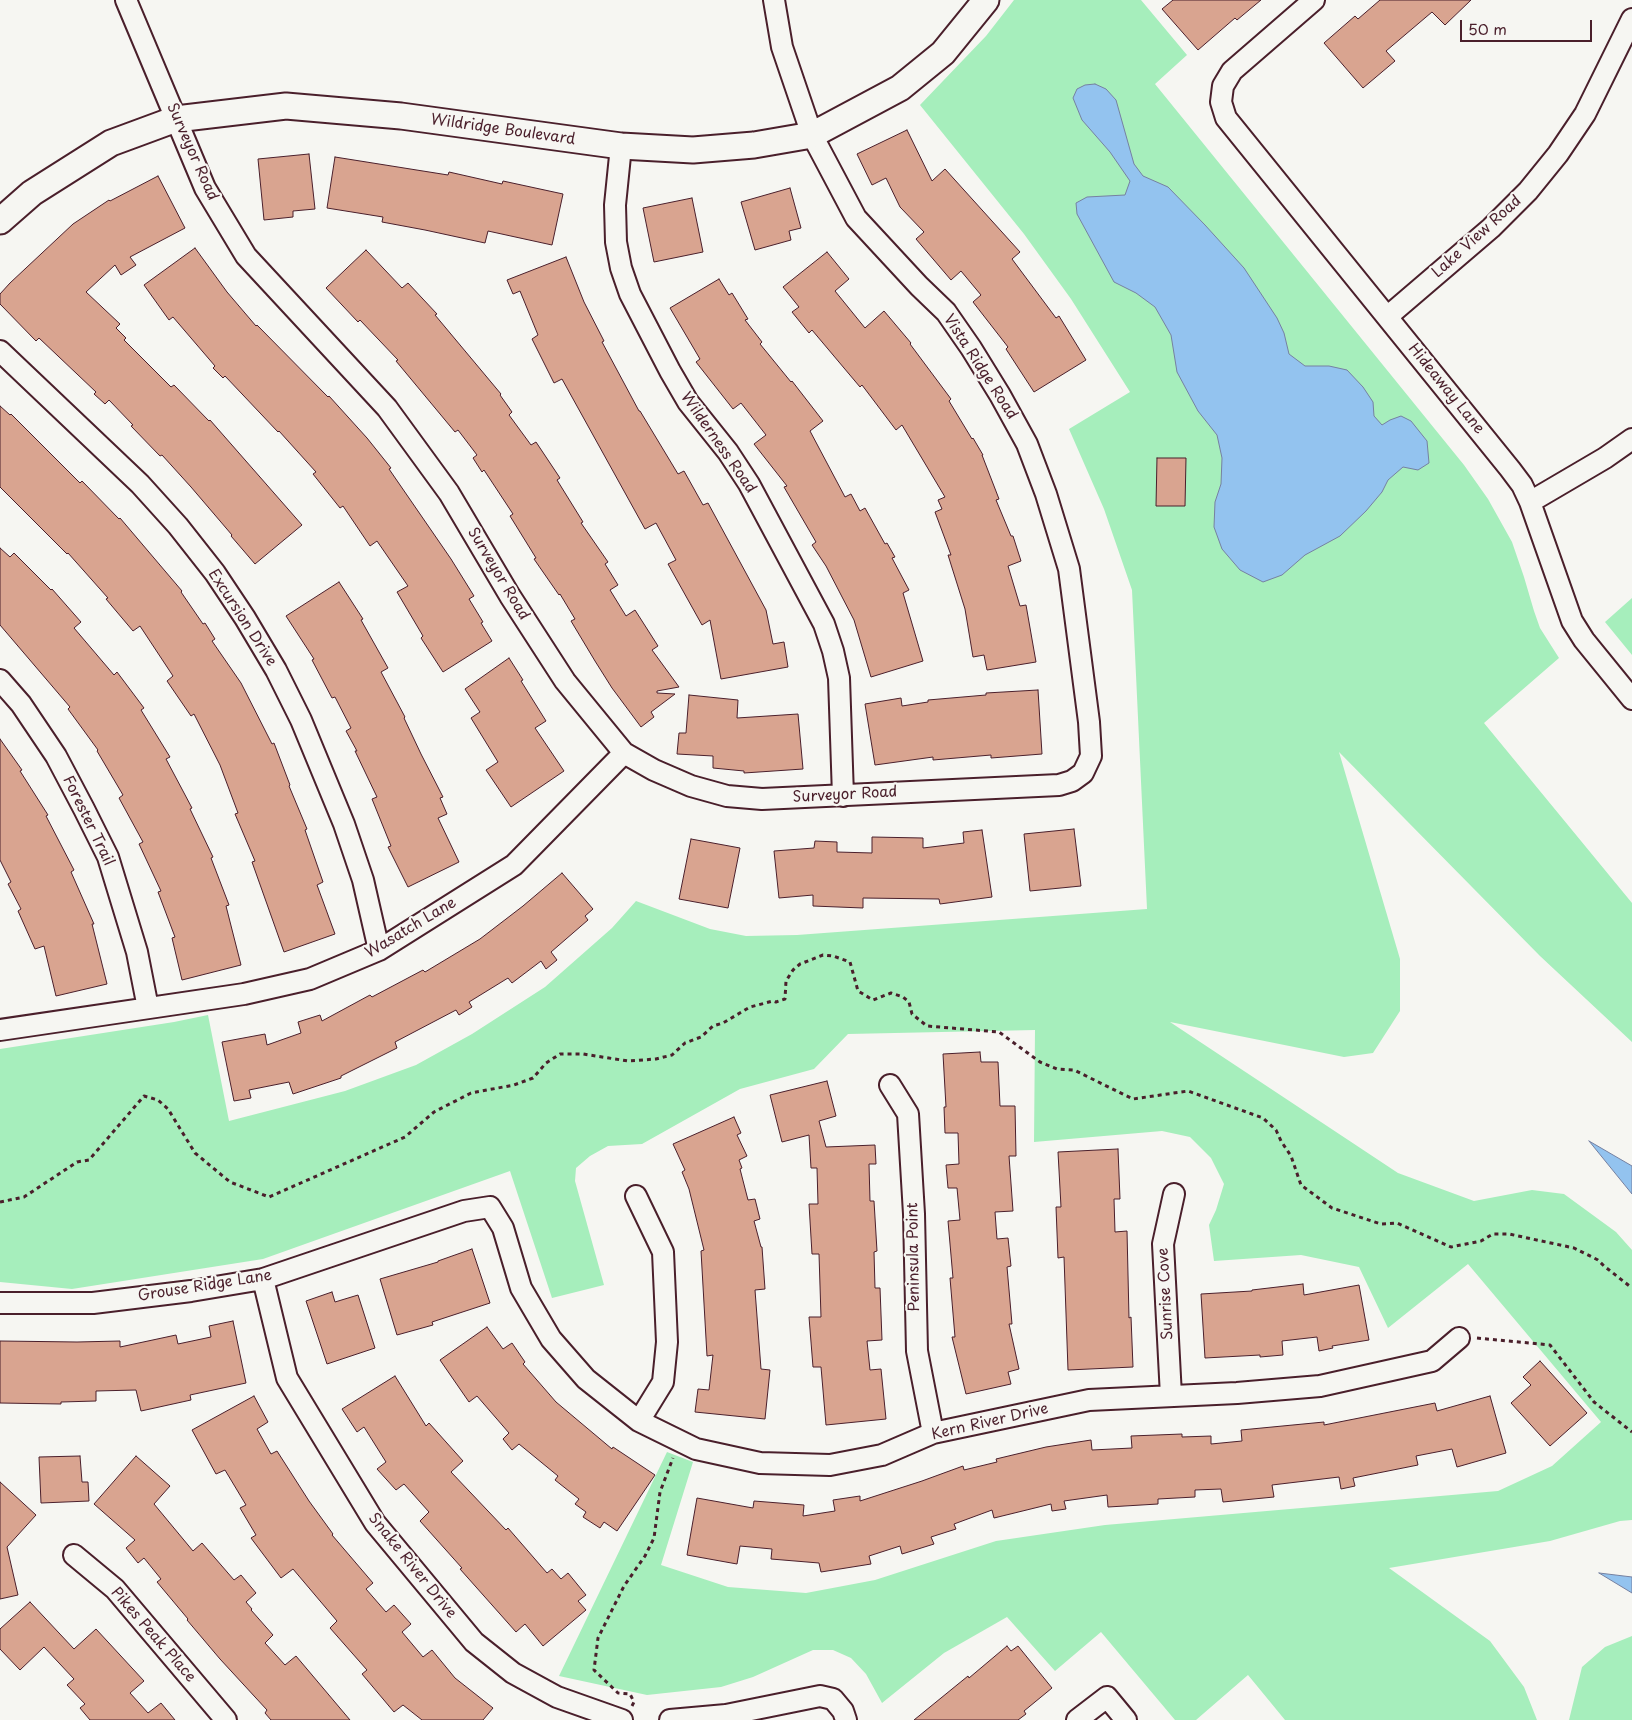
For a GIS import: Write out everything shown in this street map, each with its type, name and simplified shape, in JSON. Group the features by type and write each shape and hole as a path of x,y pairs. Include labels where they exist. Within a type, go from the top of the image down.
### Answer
{"street":[{"name":"Surveyor Road","path":"126,0 205,188 246,256 388,408 449,493 510,596 565,681 624,753 654,770 691,786 727,796 762,799 1059,785 1072,781 1083,773"},
{"name":"Vista Ridge Road","path":"774,0 782,47 812,135 856,218 919,286 946,312 1000,394 1027,444 1046,494 1069,569 1090,730 1091,756 1083,773"},
{"name":"Wildridge Boulevard","path":"0,221 32,192 110,144 176,119 286,106 402,116 621,146 693,150 754,145 812,135 900,88 943,53 986,0"},
{"name":"Hideaway Lane","path":"1314,0 1232,71 1223,86 1221,102 1226,118 1522,485 1530,502 1572,622 1584,640 1632,699"},
{"name":"Lake View Road","path":"1387,317 1491,228 1528,191 1558,154 1585,114 1632,19"},
{"name":"Wilderness Road","path":"621,146 615,205 616,242 621,268 630,294 670,371 688,402 728,452 749,484 824,624 839,678 843,796"},
{"name":"Excursion Drive","path":"0,351 140,484 178,526 215,573 245,618 276,670 302,720 344,824 363,880 379,950"},
{"path":"1530,502 1605,458 1632,439"},
{"name":"Forester Trail","path":"0,680 21,704 56,756 108,857 137,952 148,1008"},
{"name":"Wasatch Lane","path":"0,1030 244,994 310,979 379,950 514,865 624,753"},
{"name":"Peninsula Point","path":"890,1085 908,1114 914,1214 916,1351 933,1433"},
{"name":"Sunrise Cove","path":"1170,1396 1162,1244 1174,1194"},
{"path":"636,1196 664,1252 667,1342 663,1382 639,1421"},
{"name":"Kern River Drive","path":"490,1207 503,1228 521,1288 551,1339 586,1379 639,1421 696,1449 760,1463 830,1465 882,1456 933,1433 1089,1400 1237,1394 1320,1386 1432,1361 1459,1338"},
{"name":"Grouse Ridge Lane","path":"0,1303 93,1303 191,1291 263,1279 464,1211 490,1207"},
{"name":"Snake River Drive","path":"263,1279 287,1378 375,1523 474,1642 513,1673 556,1697 619,1717"},
{"name":"Pikes Peak Place","path":"74,1556 115,1589 226,1720"},
{"path":"670,1720 726,1715 820,1696 833,1699 843,1711 846,1720"},
{"path":"1077,1720 1107,1697 1126,1720"}],"path":[{"path":"0,1202 24,1197 77,1162 89,1160 144,1096 158,1100 168,1109 195,1153 230,1182 269,1197 405,1137 434,1112 471,1093 514,1085 533,1078 546,1063 560,1054 583,1054 628,1061 656,1059 672,1055 685,1043 701,1037 713,1026 723,1023 750,1006 785,999 786,981 793,970 800,964 823,955 833,956 850,962 858,991 873,1000 891,993 903,997 909,1002 912,1014 927,1026 999,1032 1040,1062 1057,1069 1074,1070 1134,1099 1188,1091 1264,1118 1276,1130 1291,1156 1301,1185 1332,1208 1381,1224 1397,1223 1451,1247 1481,1241 1493,1234 1509,1234 1574,1248 1598,1260 1632,1288"},
{"path":"1459,1338 1498,1339 1550,1345 1594,1402 1632,1432"},
{"path":"619,1717 634,1702 630,1694 618,1693 594,1670 598,1638 624,1586 646,1556 654,1538 660,1492 680,1441"}],"green space":[{"path":"1014,0 1141,0 1187,55 1155,84 1464,465 1488,499 1512,542 1540,628 1559,658 1484,723 1632,903 1632,1042 1540,956 1339,752 1400,959 1400,1011 1373,1053 1344,1057 1170,1022 1398,1173 1474,1201 1532,1190 1564,1194 1616,1232 1632,1250 1632,1520 1620,1521 1550,1541 1389,1568 1490,1641 1524,1687 1537,1720 1285,1720 1248,1675 1196,1720 1175,1720 1101,1632 1055,1671 1007,1617 944,1653 882,1703 866,1674 851,1658 833,1650 813,1650 753,1677 721,1687 647,1695 559,1676 667,1452 693,1462 661,1565 728,1587 806,1593 875,1580 996,1541 1105,1525 1498,1491 1552,1466 1601,1422 1468,1264 1388,1328 1359,1267 1301,1255 1214,1261 1209,1225 1224,1184 1211,1158 1190,1137 1162,1131 1034,1142 1035,1030 848,1034 814,1069 740,1089 642,1144 608,1146 590,1156 576,1168 575,1181 604,1285 552,1298 510,1171 263,1259 72,1289 0,1282 0,1049 208,1015 229,1121 345,1091 416,1065 472,1034 545,987 612,928 636,901 710,929 746,936 797,935 1147,909 1132,590 1104,509 1069,429 1130,392 1071,299 1024,234 920,105 986,36"},
{"path":"1632,598 1632,655 1605,622"},
{"path":"1632,1636 1632,1720 1569,1720 1582,1667 1605,1647"}],"water":[{"path":"1095,84 1106,89 1116,100 1134,164 1143,176 1168,187 1244,268 1277,318 1284,333 1289,354 1305,366 1329,366 1347,370 1363,387 1373,402 1374,416 1382,425 1401,416 1411,421 1427,441 1429,463 1418,470 1403,467 1388,480 1382,492 1366,511 1340,536 1305,555 1282,575 1263,582 1240,570 1222,549 1214,527 1215,502 1221,484 1222,458 1217,435 1198,411 1177,372 1171,335 1155,307 1136,293 1114,282 1077,214 1076,203 1087,197 1125,195 1130,181 1110,152 1082,120 1073,98 1077,89 1085,85"},
{"path":"1589,1141 1632,1166 1632,1194"},
{"path":"1599,1573 1632,1577 1632,1593"}],"building":[{"path":"1173,0 1261,0 1237,20 1235,18 1198,50 1162,9"},
{"path":"1380,0 1471,0 1445,25 1432,12 1386,51 1395,61 1363,88 1324,43 1355,16 1358,19"},
{"path":"907,130 932,181 945,169 1020,252 1012,259 1056,318 1059,316 1086,360 1034,392 1006,349 1008,347 973,302 981,295 961,271 951,280 916,239 924,232 900,207 886,178 872,185 857,154"},
{"path":"309,154 315,209 293,211 293,217 264,220 258,159"},
{"path":"335,157 448,175 449,172 502,184 503,181 563,194 552,245 488,231 485,243 382,222 383,217 327,208"},
{"path":"158,176 185,228 130,257 136,265 121,275 115,265 86,292 120,324 116,328 126,338 124,340 171,387 174,385 210,420 302,525 255,564 191,487 162,455 160,456 131,426 133,425 109,400 105,404 94,394 96,392 39,338 36,341 0,304 0,294 10,283 73,224 109,200"},
{"path":"790,188 801,228 789,231 791,240 755,250 741,202"},
{"path":"692,198 703,252 654,262 643,208"},
{"path":"195,248 227,292 256,326 329,396 391,468 389,469 474,596 469,599 492,641 443,672 421,638 423,636 397,592 408,586 377,541 370,546 343,506 340,508 313,474 316,472 225,376 223,378 213,368 215,366 173,317 169,320 144,285"},
{"path":"366,250 402,288 408,283 437,314 435,315 501,394 512,412 509,415 531,445 536,442 560,478 557,480 583,522 581,523 608,562 605,564 618,585 610,590 626,616 635,610 658,646 652,650 679,687 657,691 657,693 675,694 651,712 654,717 641,727 595,661 571,621 575,619 560,594 534,559 536,558 510,516 513,514 484,470 482,472 473,458 477,455 458,430 455,432 396,361 398,360 326,288"},
{"path":"827,252 849,279 835,291 865,328 884,311 911,343 951,399 949,401 983,455 999,499 996,500 1011,536 1013,536 1021,561 1008,566 1020,606 1026,605 1036,662 987,670 984,655 973,657 965,609 948,555 951,555 935,512 942,509 938,500 945,497 902,425 896,430 862,385 860,387 812,330 809,333 792,312 799,307 783,287"},
{"path":"566,257 584,302 604,341 602,342 639,411 678,474 684,471 703,505 708,503 766,610 773,644 784,642 788,667 721,679 710,620 702,625 668,564 676,560 656,523 645,529 562,379 554,383 532,339 538,335 520,291 513,294 507,280"},
{"path":"719,279 729,295 732,293 748,319 745,320 762,342 760,344 823,421 810,431 845,497 851,494 860,511 865,508 885,544 887,543 895,557 892,558 909,590 903,593 923,661 871,677 854,620 826,566 812,545 816,542 784,487 787,486 754,444 766,435 741,403 733,409 696,362 700,359 670,308"},
{"path":"0,406 11,414 80,483 82,481 120,518 182,591 203,624 205,623 215,639 212,641 241,683 272,744 274,743 307,829 305,830 323,882 317,885 335,934 284,952 252,862 255,861 235,814 238,813 220,765 194,714 191,716 167,681 173,676 140,626 133,631 106,599 108,598 68,553 0,487"},
{"path":"1157,458 1186,458 1185,506 1156,506"},
{"path":"0,548 10,557 14,553 52,589 81,622 74,628 114,675 117,672 144,708 141,710 170,757 166,759 192,808 190,809 213,857 211,858 229,905 226,906 241,965 182,980 172,938 175,937 158,892 161,891 139,844 143,842 119,798 123,795 98,750 68,709 70,707 0,625"},
{"path":"339,582 363,619 361,620 388,668 381,672 405,717 443,797 440,798 447,814 438,818 459,862 408,887 388,847 391,846 372,799 377,797 346,731 351,728 335,697 332,698 312,660 314,659 286,616"},
{"path":"509,658 546,721 535,728 564,771 511,807 486,770 498,762 471,718 480,712 465,689"},
{"path":"1038,690 1042,754 991,758 991,755 933,760 933,757 875,765 865,704 901,698 902,706 928,702 928,700 986,695 986,693"},
{"path":"689,695 738,700 737,718 798,714 803,769 744,773 744,771 713,768 713,756 677,754 679,733 686,733"},
{"path":"0,739 22,770 20,771 48,815 46,816 74,870 71,872 94,924 92,924 107,984 56,996 44,946 35,949 18,911 21,909 8,884 11,882 0,860"},
{"path":"1074,829 1081,886 1030,891 1024,834"},
{"path":"982,830 992,897 940,904 939,899 863,898 863,908 813,906 813,895 779,898 774,851 814,848 815,841 837,842 837,852 872,853 872,837 923,838 923,848 964,843 963,832"},
{"path":"691,839 740,848 728,908 679,899"},
{"path":"562,873 593,909 585,916 588,920 551,952 557,960 546,969 541,961 512,983 508,978 469,1002 472,1007 459,1015 456,1010 395,1042 397,1048 341,1076 341,1078 293,1094 289,1082 249,1090 251,1098 234,1101 222,1042 265,1034 267,1045 301,1033 298,1022 320,1015 322,1021 370,995 372,997 423,970 425,972 480,939"},
{"path":"980,1052 981,1062 998,1062 1000,1106 1015,1106 1016,1156 1009,1156 1013,1211 995,1212 997,1239 1008,1238 1011,1266 1007,1267 1012,1324 1009,1324 1019,1369 1008,1372 1011,1384 966,1394 952,1337 955,1337 950,1278 953,1278 948,1221 960,1220 957,1188 948,1188 946,1165 959,1164 958,1133 945,1133 944,1107 946,1107 943,1054"},
{"path":"827,1081 836,1116 819,1121 826,1147 875,1145 876,1164 869,1164 870,1201 874,1201 877,1251 874,1252 875,1288 880,1288 882,1340 867,1341 870,1370 881,1369 886,1419 826,1425 821,1367 813,1367 809,1317 821,1317 819,1254 812,1254 809,1204 818,1204 817,1168 811,1168 809,1135 782,1142 770,1095"},
{"path":"734,1117 741,1133 737,1135 747,1156 739,1160 742,1168 740,1169 748,1200 755,1199 760,1219 754,1221 762,1247 765,1289 755,1290 761,1369 770,1370 765,1419 695,1412 698,1389 709,1390 713,1355 707,1356 701,1251 704,1250 689,1189 682,1172 685,1170 673,1144"},
{"path":"1118,1149 1120,1199 1114,1199 1115,1232 1127,1231 1129,1318 1131,1317 1133,1367 1068,1370 1064,1257 1058,1258 1056,1207 1061,1207 1058,1152"},
{"path":"472,1249 490,1303 432,1322 433,1325 397,1335 380,1279 438,1262"},
{"path":"1303,1284 1304,1295 1359,1285 1369,1340 1332,1346 1333,1348 1319,1351 1317,1337 1282,1341 1283,1355 1205,1358 1201,1294 1252,1291"},
{"path":"332,1292 335,1302 358,1295 375,1348 327,1364 306,1301"},
{"path":"233,1321 246,1383 190,1395 191,1400 141,1411 136,1390 96,1391 96,1401 61,1402 61,1404 0,1403 0,1341 120,1341 120,1347 176,1335 178,1344 211,1337 209,1326"},
{"path":"487,1327 503,1349 512,1343 525,1362 523,1364 556,1402 612,1449 613,1447 655,1475 617,1531 604,1522 600,1528 583,1517 586,1512 575,1504 579,1499 555,1480 558,1476 519,1444 512,1450 503,1439 509,1433 477,1396 469,1402 440,1360"},
{"path":"1540,1361 1587,1413 1550,1446 1511,1403 1531,1385 1523,1377"},
{"path":"395,1376 426,1426 429,1423 463,1461 451,1472 506,1530 508,1528 547,1573 552,1569 561,1579 568,1573 586,1595 578,1601 586,1610 543,1646 525,1624 516,1632 460,1569 462,1568 420,1521 429,1512 404,1484 396,1490 377,1469 386,1462 364,1427 357,1432 342,1409"},
{"path":"254,1396 268,1422 257,1429 271,1454 277,1451 332,1535 373,1583 366,1589 386,1612 394,1605 411,1624 402,1632 423,1657 432,1650 455,1678 493,1708 483,1720 422,1720 403,1705 394,1712 362,1674 367,1670 330,1628 337,1621 293,1569 281,1578 251,1538 256,1535 240,1508 246,1505 225,1470 216,1474 192,1430"},
{"path":"1490,1396 1506,1453 1457,1467 1452,1449 1416,1456 1418,1465 1353,1478 1355,1486 1341,1489 1339,1477 1272,1485 1274,1497 1223,1502 1221,1489 1195,1490 1195,1497 1158,1499 1158,1504 1108,1507 1107,1495 1064,1501 1066,1509 1052,1511 1051,1504 994,1518 992,1510 954,1524 956,1529 931,1537 934,1544 902,1554 900,1546 869,1556 871,1564 821,1572 819,1563 771,1559 772,1549 740,1546 737,1564 687,1555 697,1498 753,1508 754,1501 804,1505 803,1516 835,1511 833,1500 860,1496 860,1501 963,1466 964,1470 997,1462 996,1459 1046,1447 1091,1440 1092,1450 1132,1448 1131,1436 1182,1434 1182,1437 1211,1436 1211,1444 1242,1441 1241,1430 1324,1422 1324,1425 1435,1403 1437,1411"},
{"path":"80,1456 82,1482 88,1482 89,1501 41,1503 39,1457"},
{"path":"136,1456 170,1486 154,1504 193,1551 202,1543 234,1580 241,1575 256,1593 246,1602 273,1635 265,1643 285,1665 296,1656 350,1720 271,1720 265,1713 267,1710 220,1659 157,1582 161,1579 144,1558 138,1563 126,1548 135,1540 94,1504"},
{"path":"0,1482 36,1515 7,1547 18,1595 0,1599"},
{"path":"30,1602 74,1649 96,1629 144,1681 130,1693 148,1713 161,1703 175,1720 90,1720 80,1708 85,1704 67,1685 74,1679 44,1647 20,1670 0,1649 0,1629"},
{"path":"1007,1646 1011,1651 1018,1646 1052,1688 1024,1711 1026,1714 1018,1720 914,1720 968,1676 969,1678"}]}
